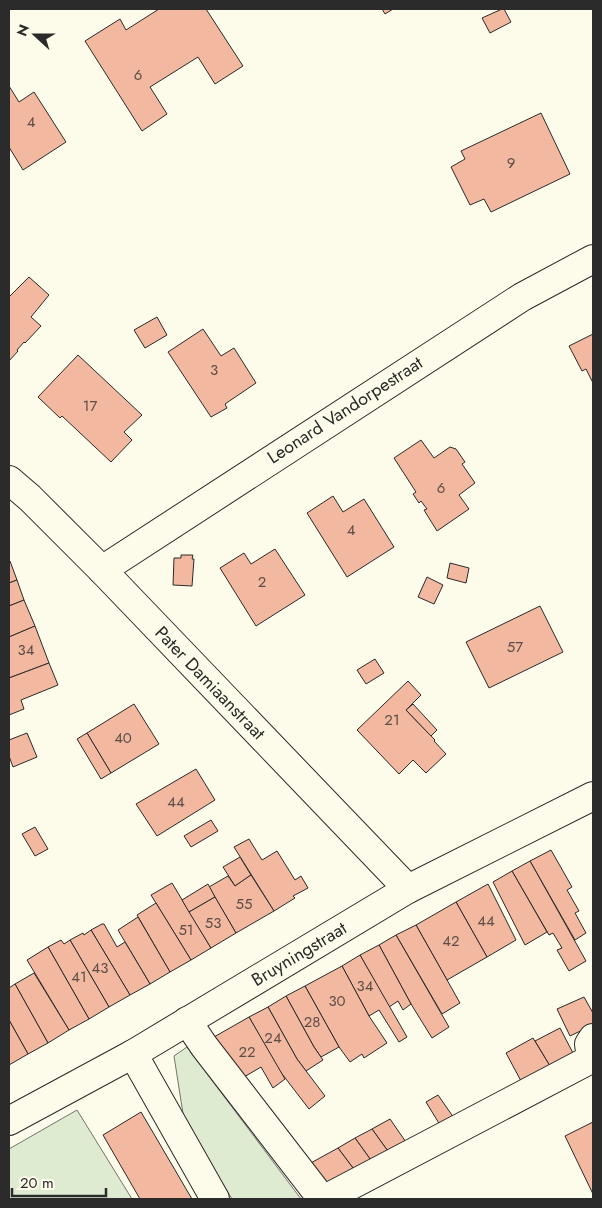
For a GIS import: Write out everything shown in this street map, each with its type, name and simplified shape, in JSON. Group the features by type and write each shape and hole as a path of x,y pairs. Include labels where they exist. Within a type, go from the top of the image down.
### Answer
{"street":[{"name":"Leonard Vandorpestraat","path":"102,570 522,296 593,259"},
{"name":"Pater Damiaanstraat","path":"9,480 30,498 102,570 408,889"},
{"name":"Bruyningstraat","path":"9,1121 133,1054 408,889 593,796"},
{"path":"187,1021 204,1046 324,1199 590,1058 589,1044 593,1038"},
{"path":"133,1054 215,1199"}],"green space":[{"path":"187,1047 301,1199 232,1199 184,1120 174,1056"},
{"path":"77,1110 132,1199 9,1199 9,1149"}],"building":[{"path":"159,9 206,9 243,66 215,84 198,57 150,87 167,114 142,131 85,41 120,19 126,30"},
{"path":"382,9 393,9 385,14"},
{"path":"504,9 511,22 490,33 482,18"},
{"path":"9,86 19,102 34,92 66,142 23,170 9,147"},
{"path":"541,113 570,174 491,212 484,199 470,205 451,167 465,159 461,151"},
{"path":"29,277 49,295 31,317 41,326 24,342 9,361 9,295"},
{"path":"157,317 167,335 145,348 134,330"},
{"path":"203,329 221,356 234,348 256,383 225,404 227,408 211,417 168,352"},
{"path":"593,334 593,383 586,369 582,371 569,346"},
{"path":"78,355 142,415 124,432 132,440 111,462 62,416 60,418 38,397"},
{"path":"421,440 434,458 450,447 456,449 465,462 462,464 475,483 459,495 469,509 437,531 424,510 427,509 421,501 419,503 413,494 416,492 394,458"},
{"path":"333,496 343,512 364,499 394,547 347,577 307,513"},
{"path":"275,549 305,595 256,626 220,568 244,553 251,564"},
{"path":"181,555 193,555 192,586 173,585 174,558 181,558"},
{"path":"9,562 17,580 9,583"},
{"path":"450,563 469,568 466,583 447,578"},
{"path":"427,577 443,585 434,604 418,597"},
{"path":"17,580 24,600 9,606 9,583"},
{"path":"24,600 35,626 9,637 9,606"},
{"path":"540,606 563,652 489,688 466,642"},
{"path":"35,626 49,663 9,678 9,637"},
{"path":"375,659 384,673 366,684 357,670"},
{"path":"49,663 58,685 21,700 24,709 9,715 9,678"},
{"path":"408,681 421,695 406,710 446,754 426,773 413,760 399,774 357,730"},
{"path":"134,704 159,744 111,773 87,733"},
{"path":"413,704 437,730 431,736 406,710"},
{"path":"27,733 37,757 13,767 9,756 9,740"},
{"path":"87,733 111,773 101,779 77,739"},
{"path":"196,769 215,800 157,836 136,804"},
{"path":"211,820 218,831 191,847 184,836"},
{"path":"35,827 48,849 35,856 22,834"},
{"path":"249,839 262,860 277,851 295,880 301,876 308,888 293,896 295,898 274,911 234,847"},
{"path":"551,850 572,887 567,890 579,911 575,913 586,933 575,940 530,861"},
{"path":"240,857 251,875 235,886 223,867"},
{"path":"530,861 586,961 569,971 557,950 562,948 553,933 549,935 512,871"},
{"path":"512,871 547,932 525,945 493,882"},
{"path":"251,875 274,911 236,933 209,887 228,876 235,886"},
{"path":"172,883 211,948 191,960 151,895"},
{"path":"208,884 215,897 189,912 182,900"},
{"path":"488,884 516,940 487,957 456,902"},
{"path":"215,897 236,933 211,948 189,912"},
{"path":"456,902 487,957 447,980 416,925"},
{"path":"156,903 191,960 170,972 137,915"},
{"path":"138,917 170,972 150,984 118,930"},
{"path":"104,924 117,947 125,942 150,984 130,995 91,930"},
{"path":"416,925 460,1003 442,1014 396,935"},
{"path":"91,930 130,995 109,1007 70,940 83,933 84,935"},
{"path":"396,935 449,1027 432,1038 379,945"},
{"path":"61,940 64,944 70,940 109,1007 89,1019 48,947"},
{"path":"379,945 411,1004 403,1010 398,1001 389,1007 360,955"},
{"path":"48,947 89,1019 69,1030 27,960"},
{"path":"360,955 407,1037 399,1042 379,1010 369,1016 342,966"},
{"path":"342,966 369,1016 387,1043 364,1058 362,1054 350,1062 339,1047 305,986"},
{"path":"34,973 69,1030 48,1043 15,984"},
{"path":"15,984 48,1043 28,1054 9,1020 9,988"},
{"path":"305,986 339,1047 321,1057 286,996"},
{"path":"286,996 323,1060 306,1071 297,1059 268,1007"},
{"path":"584,997 593,1013 593,1025 570,1036 557,1009"},
{"path":"268,1007 297,1059 325,1096 309,1109 279,1070 249,1017"},
{"path":"249,1017 285,1079 273,1088 261,1067 244,1077 214,1037"},
{"path":"9,1020 28,1054 9,1065"},
{"path":"560,1028 573,1053 550,1066 535,1041"},
{"path":"533,1038 550,1066 521,1081 506,1053"},
{"path":"438,1095 454,1118 440,1125 426,1102"},
{"path":"141,1112 192,1199 140,1199 103,1135"},
{"path":"390,1119 408,1145 390,1154 372,1129"},
{"path":"593,1122 593,1194 565,1136"},
{"path":"372,1129 390,1154 373,1163 355,1138"},
{"path":"355,1138 373,1163 356,1172 338,1148"},
{"path":"338,1148 356,1172 327,1188 309,1164"}]}
